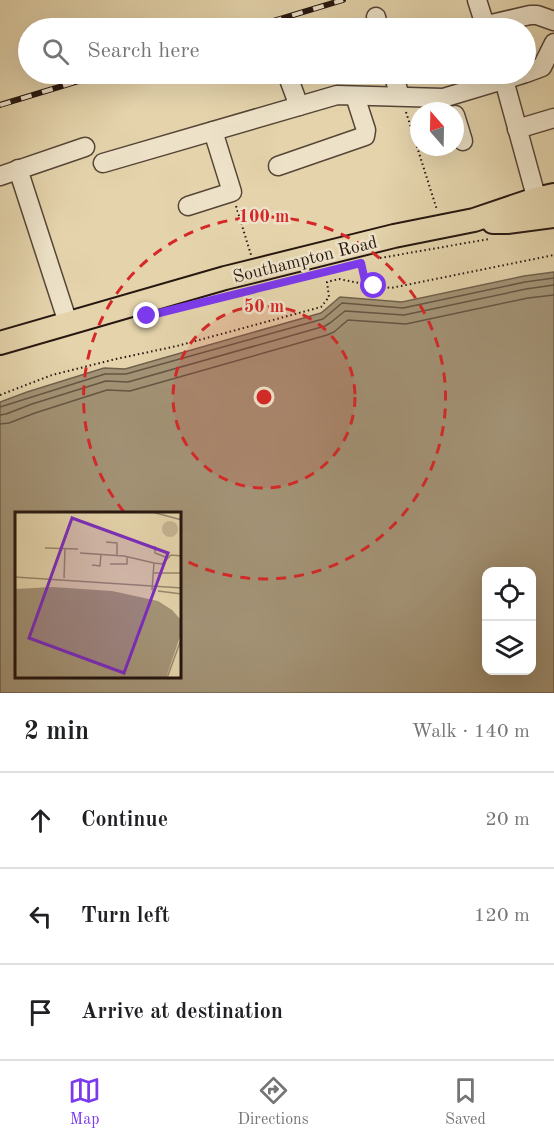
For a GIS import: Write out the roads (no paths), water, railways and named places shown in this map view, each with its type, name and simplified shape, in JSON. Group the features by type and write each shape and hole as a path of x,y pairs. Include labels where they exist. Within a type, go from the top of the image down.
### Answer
{"main road":[{"name":"Southampton Road","path":"0,343 255,271 394,236 547,207"}],"street":[{"path":"477,0 483,18"},
{"path":"517,18 537,15 554,21"},
{"path":"536,69 542,67 554,43"},
{"path":"291,84 299,106"},
{"path":"396,84 400,96"},
{"path":"462,102 496,84"},
{"path":"505,84 517,129 547,207"},
{"path":"103,164 336,95 443,98 447,102"},
{"path":"278,166 365,136 367,132 355,96"},
{"path":"517,129 554,118"},
{"path":"188,206 232,192 213,131"},
{"path":"0,176 85,147"},
{"path":"18,169 68,322"}],"water":[{"path":"554,272 554,693 0,693 0,402 104,368 125,369 321,313 340,297 402,302 524,276"}],"railway":[{"path":"283,18 343,0"},
{"path":"0,105 69,84"}]}
